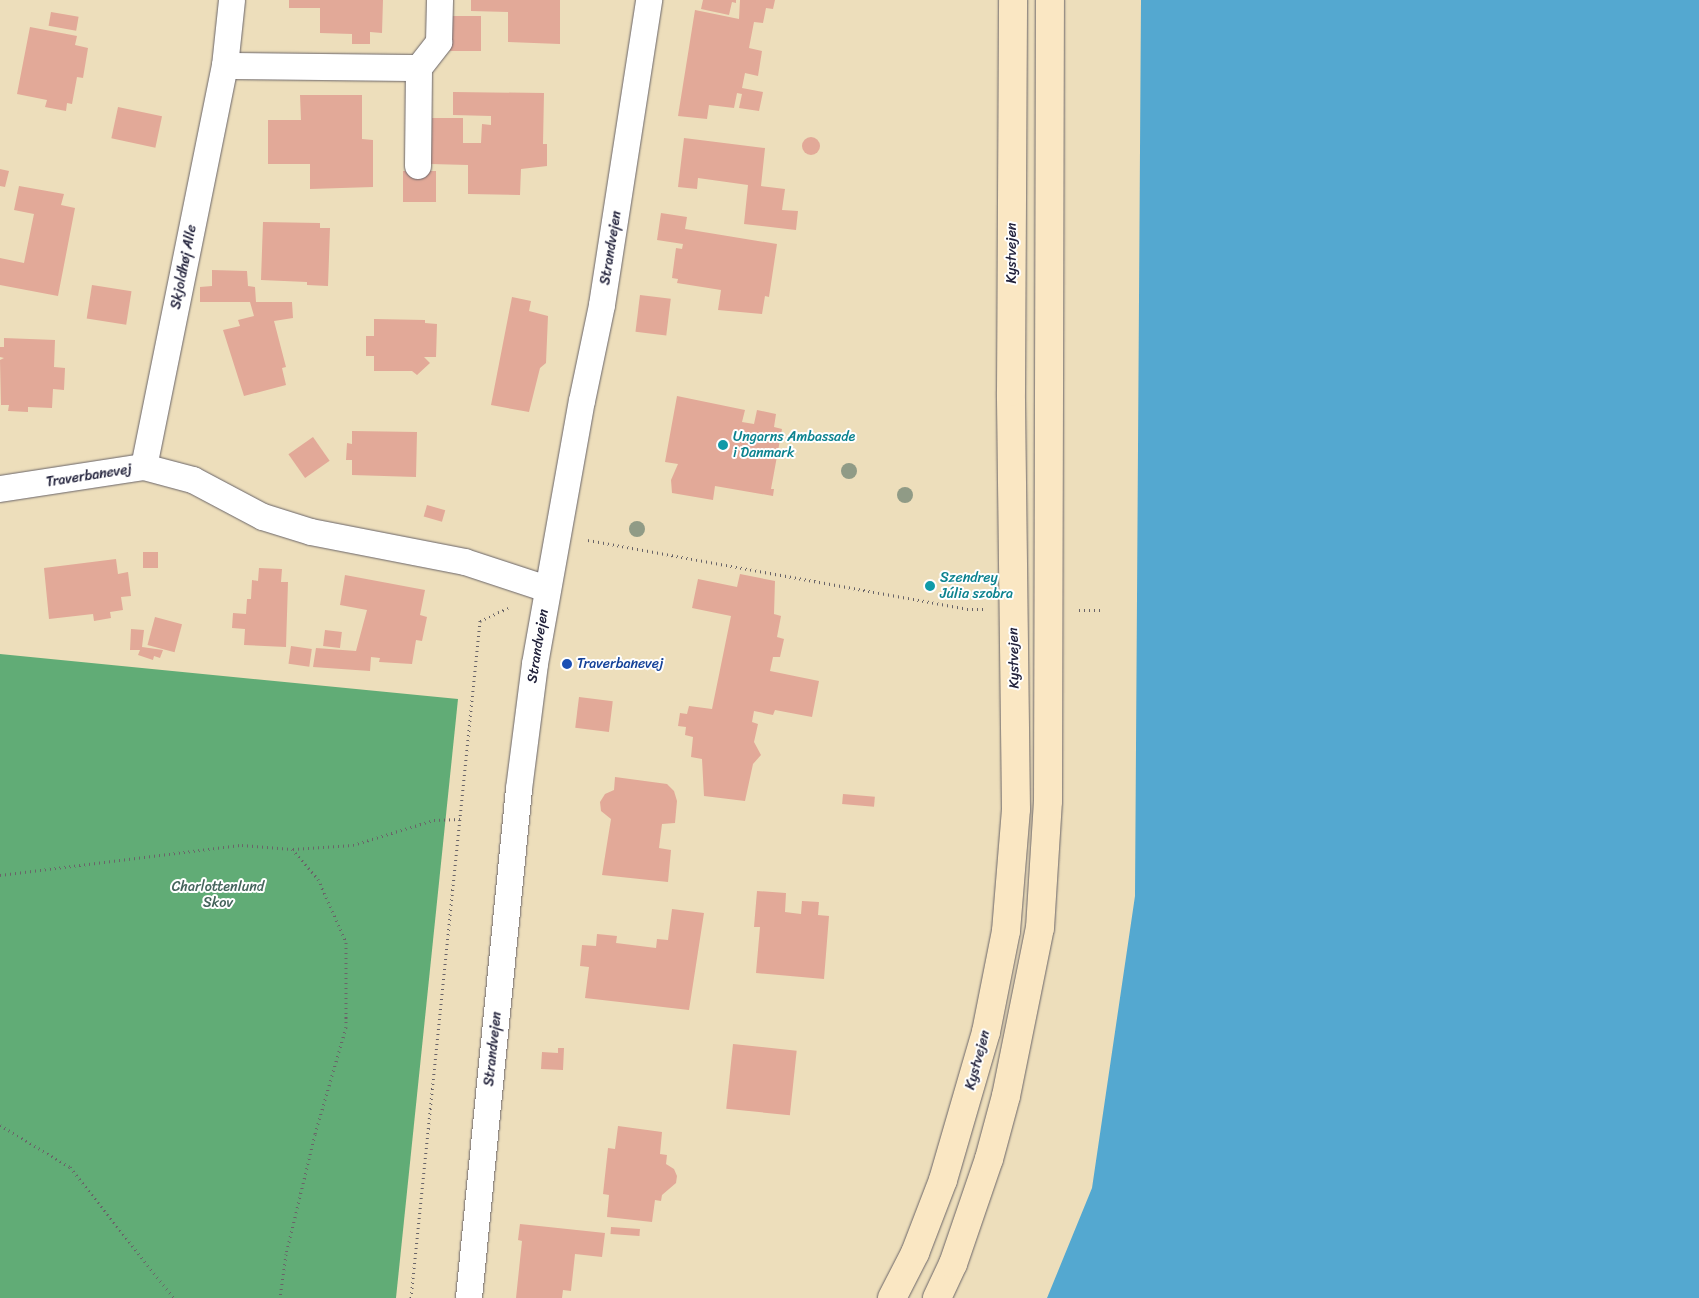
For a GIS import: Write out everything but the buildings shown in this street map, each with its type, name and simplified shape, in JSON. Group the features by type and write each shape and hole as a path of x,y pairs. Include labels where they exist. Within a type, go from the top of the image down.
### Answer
{"main road":[{"name":"Kystvejen","path":"892,1298 915,1253 943,1180 986,1032 1006,931 1016,810 1013,609 1013,0"},
{"path":"937,1298 953,1264 989,1159 1006,1096 1040,928 1048,801 1050,0"}],"street":[{"name":"Skjoldhøj Alle","path":"144,467 225,66 232,0"},
{"path":"418,166 418,68 439,42 440,0"},
{"name":"Strandvejen","path":"469,1298 519,789 547,589 602,305 649,0"},
{"path":"225,66 418,68"},
{"name":"Traverbanevej","path":"0,489 144,467 193,480 263,517 311,532 465,562 547,589"}],"path":[{"path":"558,534 967,609 1013,609"},
{"path":"411,1298 480,621 547,589"},
{"path":"1048,610 1101,610"},
{"path":"0,875 242,845 292,849 353,845 434,820 460,819"},
{"path":"280,1298 286,1254 313,1144 346,1027 346,942 318,879 292,849"},
{"path":"0,1124 70,1167 174,1298"}],"green space":[{"name":"Charlottenlund Skov","path":"0,654 458,699 396,1298 0,1298"}],"water":[{"path":"1141,0 1699,0 1699,1298 1047,1298 1092,1188 1135,896"}],"place":[{"name":"Ungarns Ambassade i Danmark","path":"723,445"},
{"name":"Szendrey Júlia szobra","path":"930,586"},
{"name":"Traverbanevej","path":"567,664"}]}
